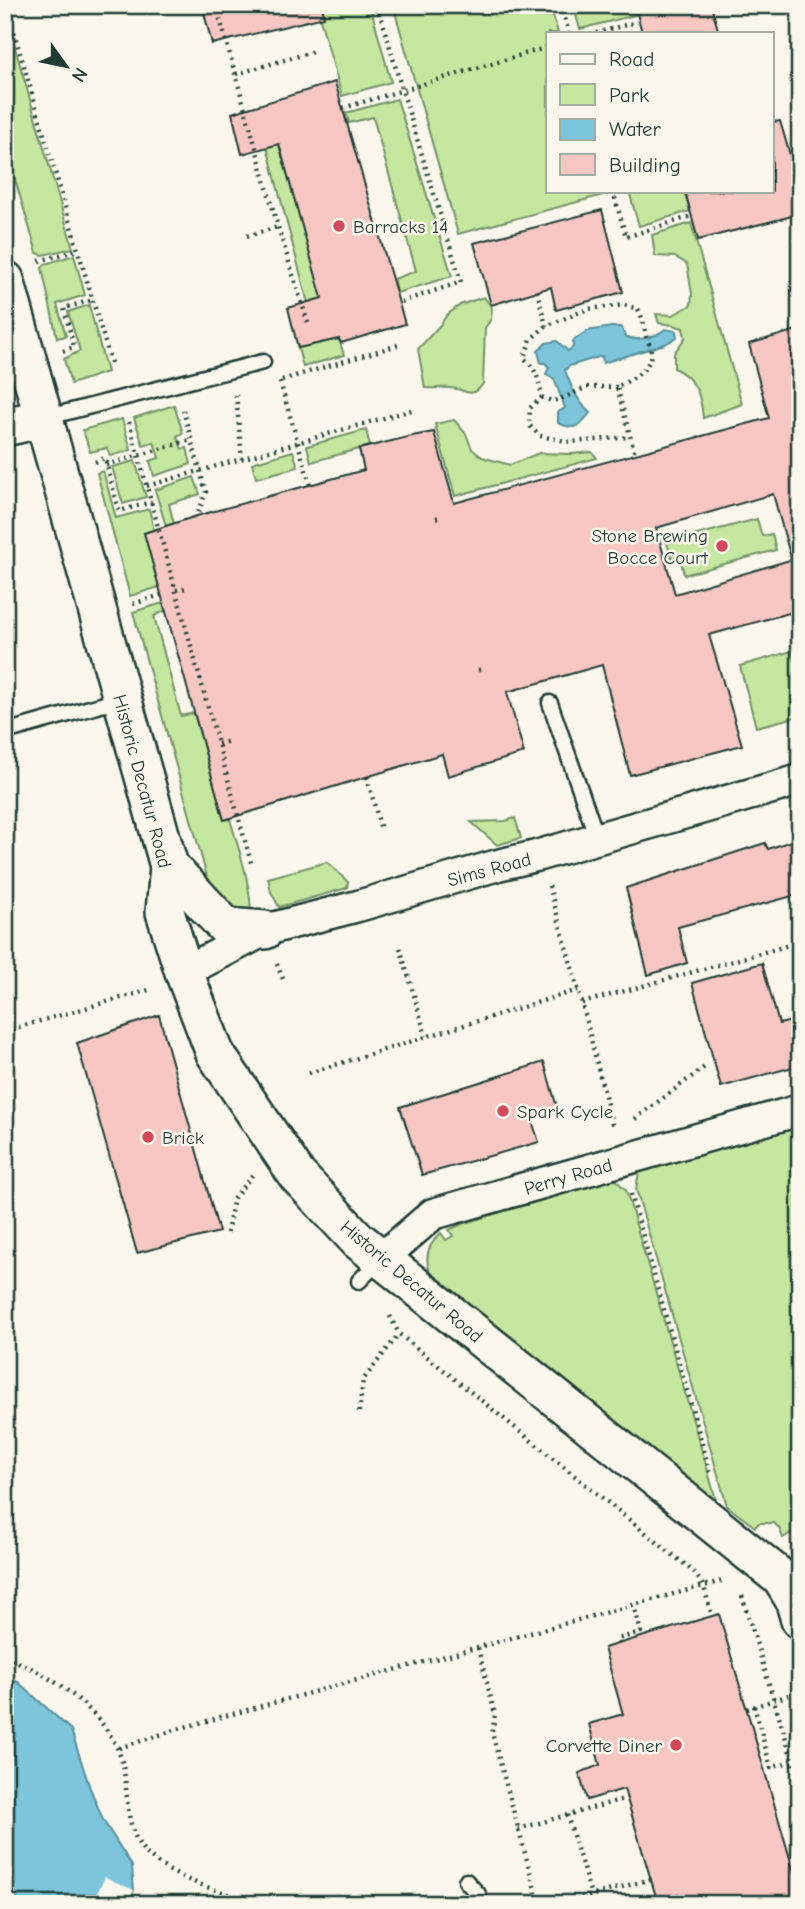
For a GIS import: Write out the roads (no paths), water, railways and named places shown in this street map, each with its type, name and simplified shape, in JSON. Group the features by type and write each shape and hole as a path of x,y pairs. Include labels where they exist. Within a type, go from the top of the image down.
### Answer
{"street":[{"name":"Historic Decatur Road","path":"5,280 169,866 165,912 169,980 297,1175 358,1240 370,1270 791,1568 794,1599 800,1620"},
{"path":"5,427 44,418"},
{"name":"Sims Road","path":"169,980 265,930 800,780"},
{"path":"169,866 226,927 265,930"},
{"name":"Perry Road","path":"370,1270 433,1214 800,1110"}],"lane":[{"path":"44,418 263,362"},
{"path":"5,732 122,699"},
{"path":"550,703 597,838"},
{"path":"466,1881 478,1894 481,1904"}],"water":[{"path":"621,327 625,336 634,339 651,337 665,329 676,331 677,337 665,344 603,363 602,356 569,366 565,370 570,382 590,413 577,426 569,427 558,423 558,412 565,408 554,379 546,374 549,367 541,363 538,351 546,343 557,341 568,351 573,347 573,341 587,331"},
{"path":"5,1678 18,1682 71,1730 103,1820 132,1866 134,1890 128,1904 5,1904"}],"place":[{"name":"Barracks 14","path":"339,226"},
{"name":"Stone Brewing Bocce Court","path":"722,546"},
{"name":"Spark Cycle","path":"503,1111"},
{"name":"Brick","path":"148,1137"},
{"name":"Corvette Diner","path":"676,1745"}]}
